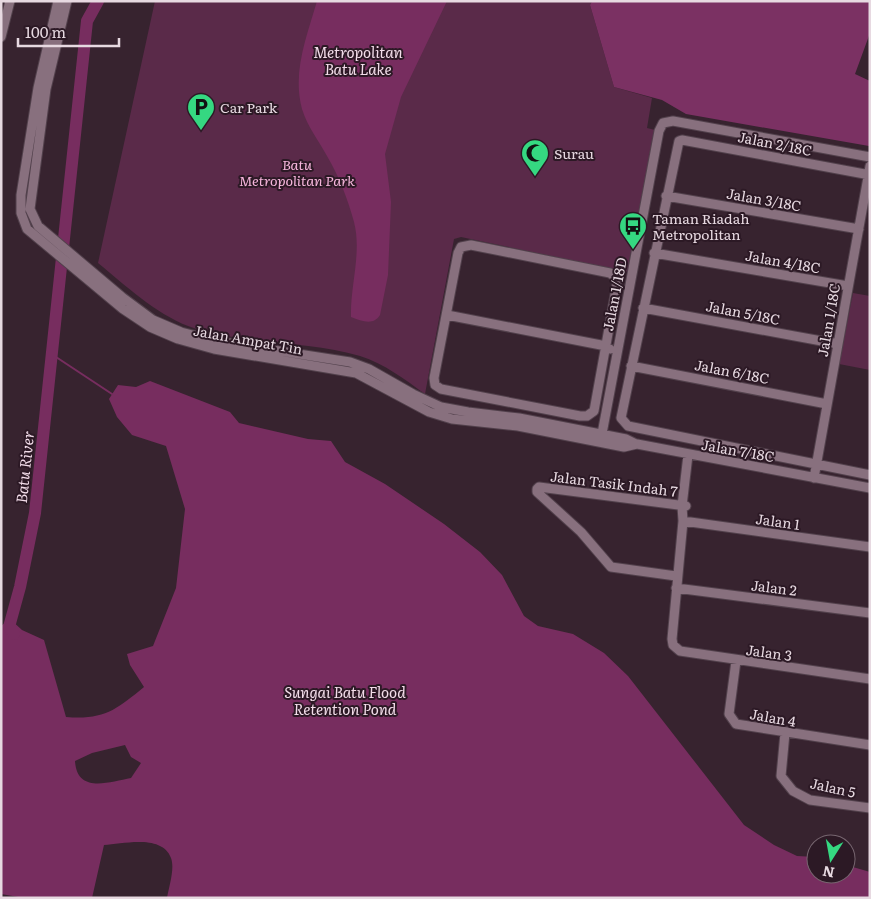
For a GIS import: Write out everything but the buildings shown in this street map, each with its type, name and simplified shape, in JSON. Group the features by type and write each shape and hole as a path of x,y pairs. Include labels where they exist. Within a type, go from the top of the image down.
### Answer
{"street":[{"path":"1,37 10,1"},
{"name":"Jalan Ampat Tin","path":"48,240 27,230 21,213 21,195 38,88 58,1"},
{"name":"Jalan Ampat Tin","path":"67,1 46,89 30,202 35,222 48,240 84,271 122,298 152,323 202,338 350,362 374,372 430,408 519,418 602,438"},
{"name":"Jalan 1/18D","path":"602,438 659,131 663,123 673,121 870,157"},
{"name":"Jalan 2/18C","path":"666,196 677,144 682,140 869,172"},
{"name":"Jalan 1/18C","path":"814,478 869,172"},
{"path":"631,366 666,196"},
{"name":"Jalan 3/18C","path":"666,196 858,229"},
{"path":"471,245 610,274 616,278 605,346 594,411 588,416 441,389 435,385 434,378 458,254 461,247 471,245"},
{"name":"Jalan 4/18C","path":"654,253 848,286"},
{"name":"Jalan 5/18C","path":"643,308 838,344"},
{"path":"447,315 618,348"},
{"name":"Jalan 6/18C","path":"631,366 827,404"},
{"name":"Jalan 7/18C","path":"631,366 621,418 628,426 817,462"},
{"path":"602,438 626,439 637,444"},
{"name":"Jalan 7/18C","path":"602,438 624,447 637,444 691,456 870,488"},
{"path":"676,588 683,511 691,456"},
{"path":"817,462 870,475"},
{"name":"Jalan Tasik Indah 7","path":"676,576 611,567 582,532 536,492 539,487 683,511"},
{"name":"Jalan 1","path":"683,511 870,547"},
{"name":"Jalan 2","path":"676,588 870,613"},
{"name":"Jalan 3","path":"676,588 672,638 673,646 680,651 736,661 870,679"},
{"name":"Jalan 4","path":"736,661 729,714 736,724 870,745"},
{"name":"Jalan 5","path":"785,733 781,776 793,791 810,800 870,808"}],"green space":[{"name":"Batu Metropolitan Park","path":"155,1 592,1 590,5 614,87 652,98 647,128 655,130 627,272 461,237 454,239 425,394 402,377 360,356 318,347 251,340 208,332 176,321 141,298 98,263"},
{"path":"853,293 870,296 870,370 839,364"}],"shaded area":[{"path":"592,1 870,1 870,33 855,74 870,81 869,146 686,114 662,100 614,87 590,5"}],"water":[{"name":"Metropolitan Batu Lake","path":"317,1 447,1 401,97 385,154 391,202 388,275 380,315 371,322 351,317 357,246 354,222 335,172 304,116 299,95 302,54"},
{"name":"Sungai Batu Flood Retention Pond","path":"150,381 230,412 239,423 308,439 331,441 345,462 385,484 444,524 480,552 502,575 524,616 538,626 573,634 604,653 628,676 744,825 774,845 797,856 806,856 806,884 856,884 856,868 870,872 870,898 167,898 172,872 171,858 159,846 141,842 104,845 92,898 24,898 1,894 1,626 10,619 22,630 44,640 66,717 79,718 100,715 125,702 144,687 130,665 127,654 153,646 176,588 185,509 166,446 132,435 117,417 109,399 118,385 136,387","holes":["125,745 131,757 141,763 131,778 96,783 88,782 82,778 77,771 75,761 92,753"]}],"waterway":[{"name":"Batu River","path":"14,634 9,627 20,587 35,513 87,21 98,1"},
{"path":"53,355 112,394"}],"place":[{"name":"Car Park","path":"201,131"},
{"name":"Surau","path":"535,177"},
{"name":"Taman Riadah Metropolitan","path":"633,250"}]}
